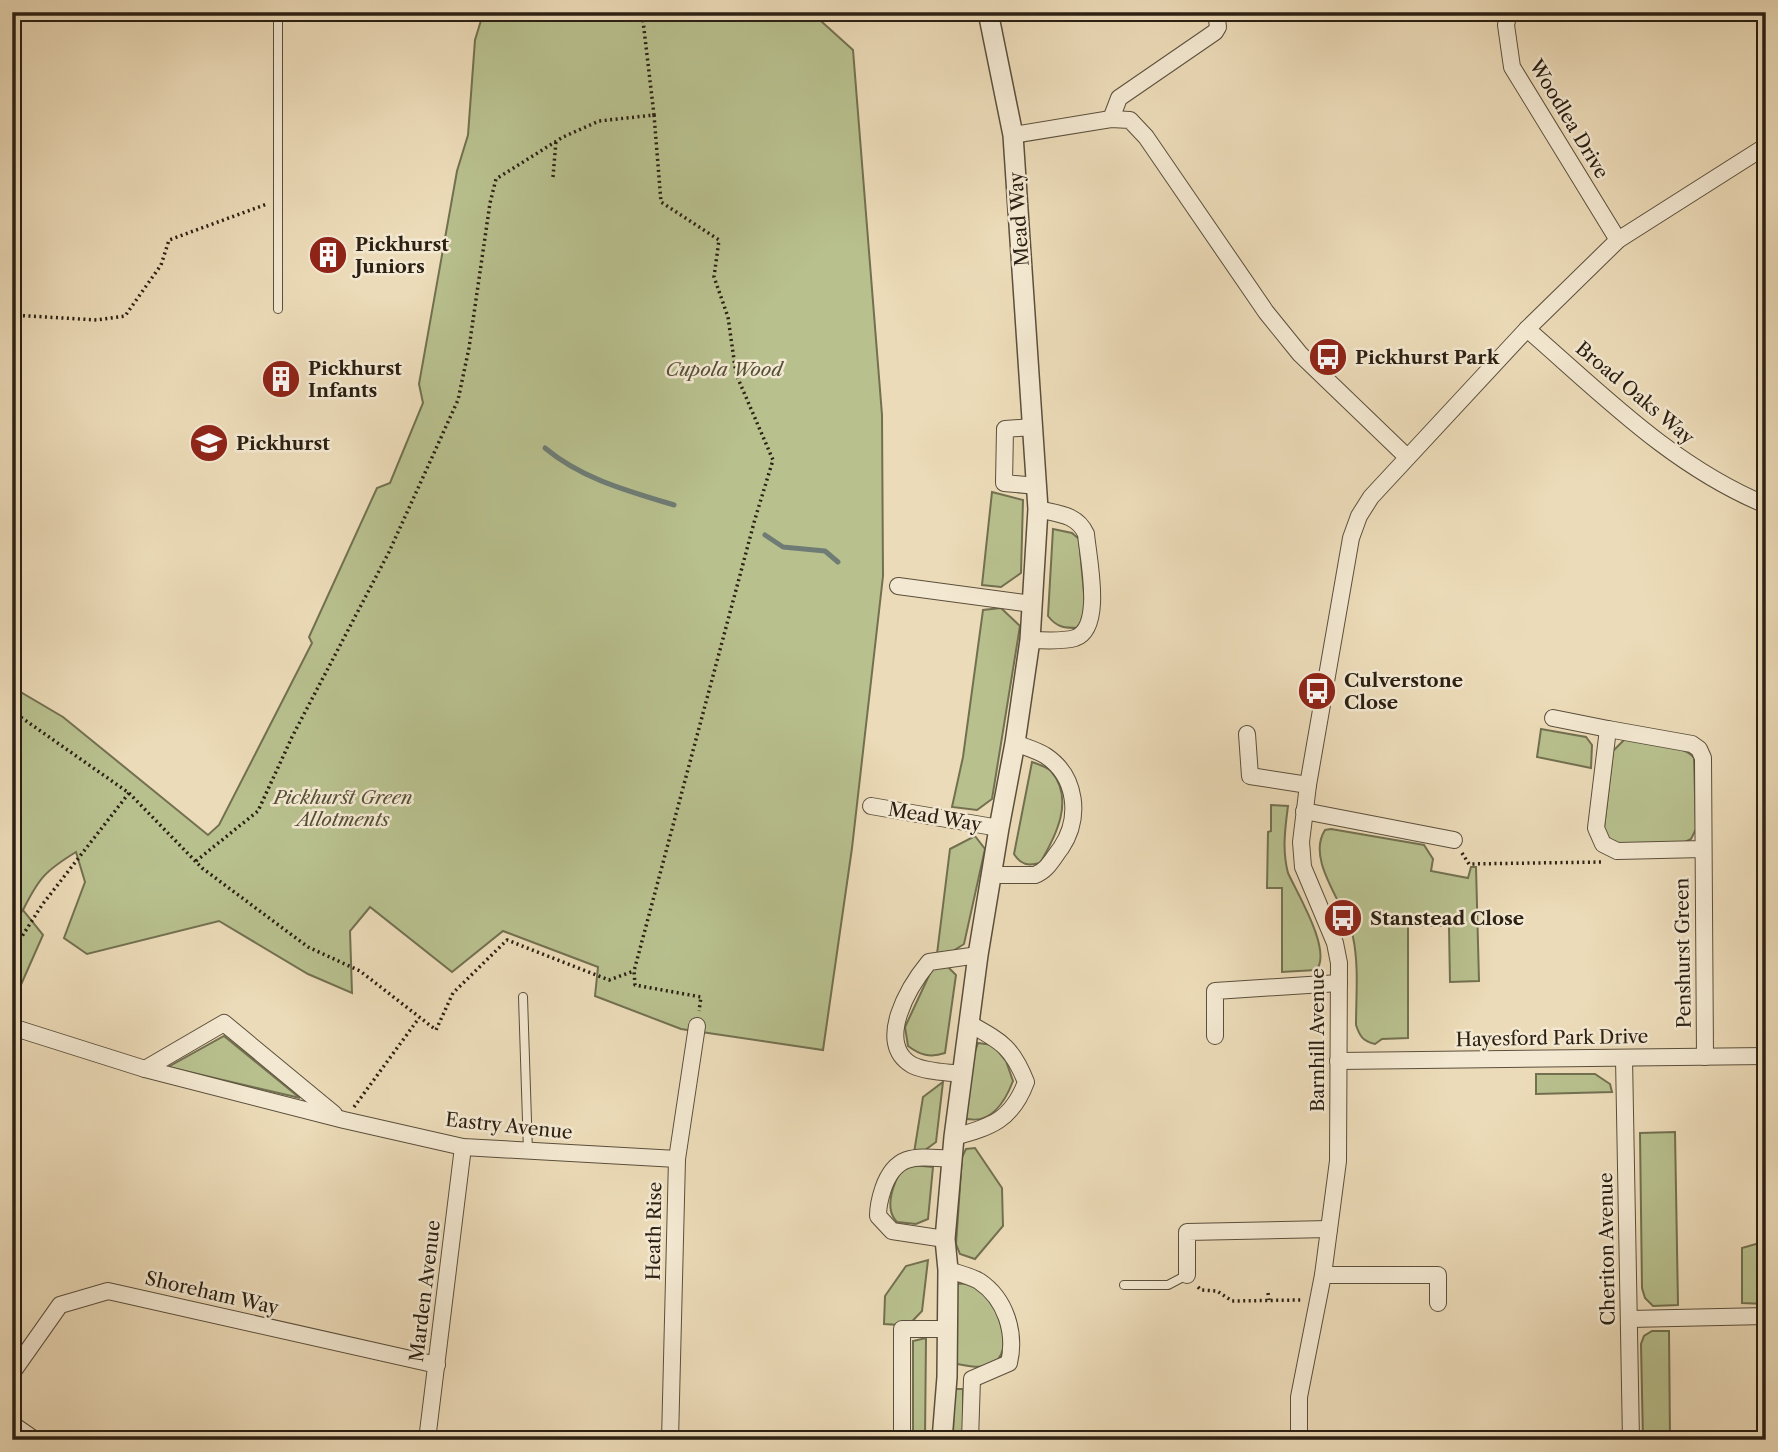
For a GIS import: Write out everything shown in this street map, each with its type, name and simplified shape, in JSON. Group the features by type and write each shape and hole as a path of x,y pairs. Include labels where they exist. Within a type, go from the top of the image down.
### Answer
{"street":[{"name":"Mead Way","path":"942,1440 947,1377 948,1269 945,1239 954,1137 978,954 1016,743 1030,640 1038,509 1013,135 988,12"},
{"path":"1111,120 1119,98 1215,32 1218,27 1216,12"},
{"name":"Woodlea Drive","path":"1508,12 1506,25 1512,67 1618,240"},
{"path":"1013,135 1111,120 1130,120 1138,127 1266,312 1300,354 1407,457 1527,329 1618,240 1766,146"},
{"name":"Broad Oaks Way","path":"1527,329 1666,449 1706,476 1763,502"},
{"path":"1033,427 1005,429 1004,483 1037,486"},
{"name":"Barnhill Avenue","path":"1299,1440 1299,1397 1323,1275 1338,1161 1339,963 1335,943 1303,867 1301,842 1304,811 1351,538 1359,516 1371,498 1407,457"},
{"path":"1030,640 1075,638 1090,624 1092,611 1086,534 1082,525 1074,518 1038,509"},
{"path":"898,586 1032,604"},
{"name":"Penshurst Green","path":"1553,718 1692,744 1699,749 1703,758 1706,1057"},
{"path":"1608,729 1597,828 1603,844 1617,851"},
{"path":"1247,734 1249,783 1308,785"},
{"path":"992,875 1040,873 1047,868 1065,841 1074,821 1075,807 1069,785 1060,769 1045,755 1016,743"},
{"name":"Mead Way","path":"870,806 999,828"},
{"path":"1304,811 1454,840"},
{"name":"Penshurst Green","path":"1617,851 1703,849"},
{"path":"961,1074 924,1069 910,1064 896,1042 895,1028 898,1014 929,962 978,954"},
{"path":"1215,1037 1215,991 1339,984"},
{"name":"Eastry Avenue","path":"145,1069 224,1023 341,1119"},
{"path":"954,1137 989,1128 997,1122 1020,1099 1027,1082 1018,1061 1002,1042 970,1024"},
{"name":"Heath Rise","path":"670,1440 677,1159 697,1026"},
{"name":"Eastry Avenue","path":"12,1027 145,1069 463,1147 677,1159"},
{"name":"Hayesford Park Drive","path":"1338,1061 1766,1056"},
{"name":"Cheriton Avenue","path":"1624,1058 1631,1440"},
{"name":"Marden Avenue","path":"427,1440 463,1147"},
{"path":"945,1239 892,1231 878,1216 878,1205 887,1176 895,1165 919,1157 953,1160"},
{"path":"1186,1275 1187,1232 1329,1229"},
{"path":"947,1377 971,1379 1009,1363 1013,1346 1008,1316 994,1296 978,1281 948,1269"},
{"path":"1323,1275 1438,1275 1438,1303"},
{"name":"Shoreham Way","path":"12,1373 60,1305 108,1290 437,1365"},
{"path":"1629,1319 1766,1316"},
{"path":"902,1440 902,1329 947,1329"},
{"path":"970,1440 971,1379"},
{"path":"12,1424 35,1440"}],"lane":[{"path":"278,12 278,309"},
{"path":"523,997 528,1152"},
{"path":"1125,1285 1168,1285 1186,1275"}],"path":[{"path":"642,12 654,115 660,202 719,240 714,276 728,317 736,374 773,460 634,971 635,985 701,997 697,1026"},
{"path":"196,861 258,811 292,737 389,552 458,400 496,179 556,141 599,121 654,115"},
{"path":"553,177 556,141"},
{"path":"12,315 97,320 125,316 161,265 169,240 278,200"},
{"path":"12,711 129,793 196,861 308,947 360,971 436,1030 453,993 507,940 609,980 634,971"},
{"path":"12,952 42,905 129,793"},
{"path":"1454,840 1469,864 1607,862 1617,851"},
{"path":"341,1119 419,1018"},
{"path":"1186,1275 1201,1290 1217,1290 1232,1301 1318,1300"},
{"path":"1268,1293 1269,1300"}],"green space":[{"path":"811,12 853,50 882,415 883,576 852,848 823,1050 681,1029 595,996 598,967 503,931 452,972 370,907 350,931 352,993 308,974 219,921 87,954 64,938 85,882 76,852 44,876 23,910 12,903 12,687 63,717 208,835 219,825 312,643 309,637 377,488 390,483 423,403 419,384 457,171 468,135 475,40 483,14"},
{"path":"992,492 1023,500 1021,573 1001,587 982,585"},
{"path":"1053,529 1072,533 1079,539 1086,616 1080,628 1062,626 1048,616"},
{"path":"1001,608 1020,626 992,799 977,810 952,807 963,757 983,610"},
{"path":"1541,729 1586,737 1592,745 1591,768 1537,757"},
{"path":"1624,740 1672,746 1694,758 1696,829 1691,839 1683,843 1613,843 1606,835 1604,828 1613,751"},
{"path":"1032,762 1051,771 1062,793 1062,805 1057,829 1040,863 1028,864 1014,854"},
{"path":"1271,805 1288,806 1286,864 1317,937 1320,961 1316,970 1282,972 1282,888 1267,888"},
{"path":"1325,830 1424,845 1433,859 1431,871 1468,878 1471,867 1476,867 1479,981 1450,982 1449,926 1408,925 1408,1038 1382,1039 1375,1044 1365,1040 1357,1029 1357,970 1353,937 1329,884 1320,855 1320,842"},
{"path":"975,836 985,849 964,944 936,962 950,849"},
{"path":"23,910 43,935 12,1005 12,925"},
{"path":"947,966 956,975 945,1053 925,1055 908,1046 905,1027 933,967"},
{"path":"224,1036 300,1098 168,1067"},
{"path":"978,1043 993,1045 1006,1061 1013,1081 1006,1097 995,1110 982,1119 973,1120 964,1118 971,1062"},
{"path":"1536,1074 1595,1074 1610,1084 1612,1092 1536,1094"},
{"path":"943,1082 936,1142 913,1159 923,1097"},
{"path":"1675,1132 1678,1305 1653,1306 1645,1298 1642,1288 1640,1133"},
{"path":"975,1148 1002,1188 1003,1226 975,1259 960,1254 956,1244 962,1157 966,1149"},
{"path":"903,1167 933,1167 928,1219 916,1224 897,1222 890,1202"},
{"path":"1766,1241 1766,1304 1742,1303 1742,1248"},
{"path":"928,1260 922,1311 900,1334 900,1325 884,1324 885,1296 906,1266"},
{"path":"954,1284 970,1284 979,1288 994,1307 1003,1332 1004,1344 995,1362 974,1367 953,1363"},
{"path":"1652,1331 1669,1331 1670,1440 1643,1440 1641,1344 1644,1336"},
{"path":"926,1338 925,1440 913,1440 913,1341"},
{"path":"954,1389 963,1389 963,1440 953,1440"}],"waterway":[{"path":"545,448 590,476 674,505"},
{"path":"765,535 783,547 825,551 838,562"}],"place":[{"name":"Pickhurst Juniors","path":"328,255"},
{"name":"Pickhurst Park","path":"1328,357"},
{"name":"Pickhurst Infants","path":"281,379"},
{"name":"Pickhurst","path":"209,443"},
{"name":"Culverstone Close","path":"1317,691"},
{"name":"Stanstead Close","path":"1343,918"}],"park label":[{"name":"Cupola Wood","path":"724,369"},
{"name":"Pickhurst Green Allotments","path":"343,808"}]}
